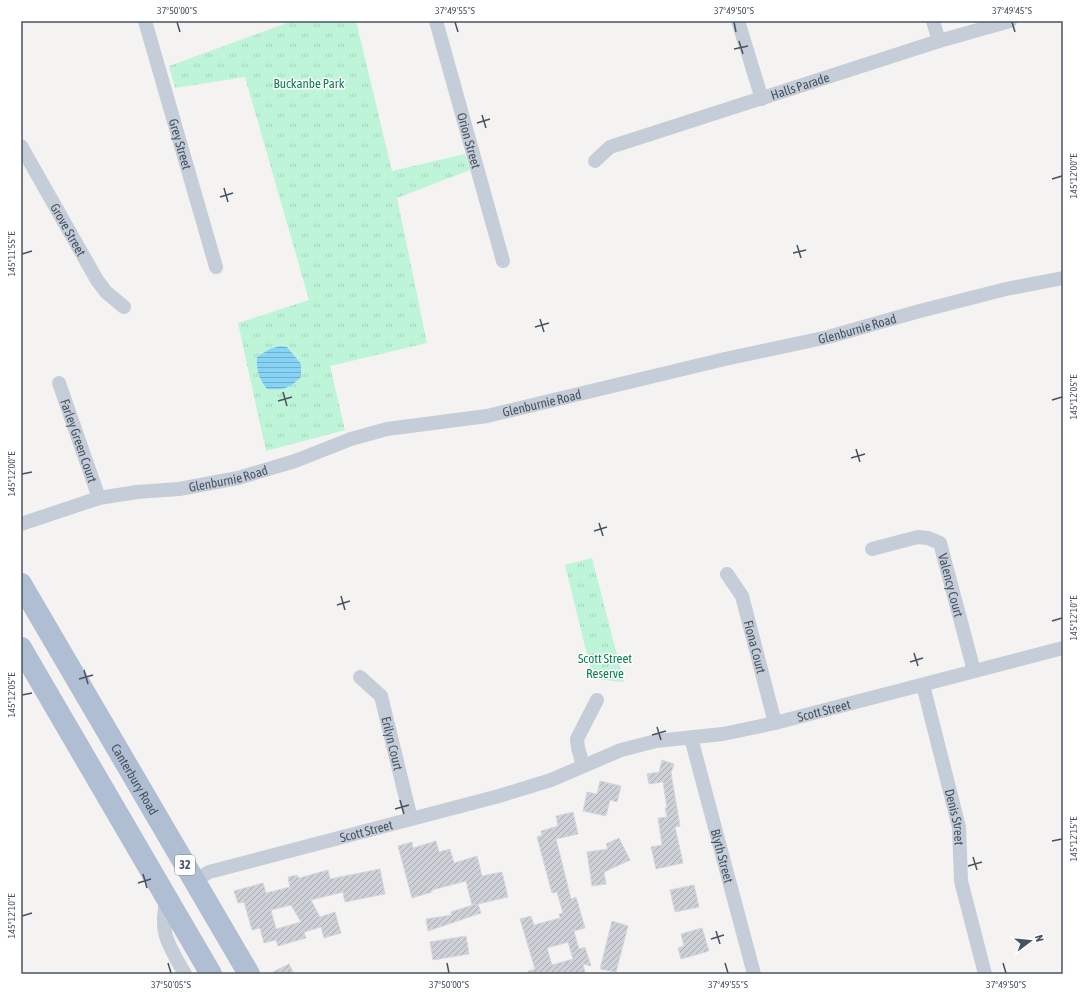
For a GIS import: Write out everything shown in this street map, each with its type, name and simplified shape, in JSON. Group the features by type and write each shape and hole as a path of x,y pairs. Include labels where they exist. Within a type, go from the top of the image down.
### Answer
{"main road":[{"name":"Canterbury Road","path":"21,584 249,974"},
{"name":"32","path":"21,648 211,974"},
{"path":"167,899 194,881"}],"street":[{"name":"Grey Street","path":"145,21 216,267"},
{"name":"Orion Street","path":"436,21 503,261"},
{"path":"738,21 762,98"},
{"path":"933,21 939,41"},
{"name":"Halls Parade","path":"595,161 610,147 939,41 1010,21"},
{"name":"Grove Street","path":"21,146 97,280 106,292 124,307"},
{"name":"Glenburnie Road","path":"21,524 99,498 137,492 179,489 238,478 294,461 351,439 388,430 487,416 725,359 828,337 916,312 1006,289 1063,278"},
{"name":"Farley Green Court","path":"59,383 99,498"},
{"name":"Valency Court","path":"872,549 918,537 928,538 940,543 974,671"},
{"name":"Fiona Court","path":"727,574 742,596 775,723"},
{"name":"Scott Street","path":"194,881 209,872 411,819 544,782 621,750 656,741 692,738 775,723 1063,648"},
{"name":"Erilyn Court","path":"360,677 381,696 411,819"},
{"name":"Denis Street","path":"923,685 959,827 961,881 986,974"},
{"path":"583,765 577,739 597,700"},
{"name":"Blyth Street","path":"692,738 754,974"},
{"path":"167,899 163,913 166,941 185,974"}],"green space":[{"name":"Buckanbe Park","path":"292,21 356,21 392,171 465,154 470,170 397,198 427,343 330,366 345,430 266,451 238,323 309,300 245,77 175,88 169,66"},
{"name":"Scott Street Reserve","path":"592,558 624,682 593,679 565,565"}],"water":[{"path":"280,346 287,347 301,364 301,377 286,388 267,389 259,374 257,357 270,349"}],"building":[{"path":"662,760 674,764 671,773 680,826 675,827 683,863 656,869 651,847 662,845 658,818 667,817 665,808 667,808 663,782 649,784 647,774 659,772"},
{"path":"600,781 621,786 617,802 610,800 606,816 583,811 587,792 597,794"},
{"path":"573,812 578,834 556,839 571,899 576,897 585,928 574,931 579,949 585,947 591,966 583,964 585,972 579,974 529,974 528,971 535,969 520,919 531,916 534,925 560,918 559,914 563,913 557,892 552,893 537,837 542,835 541,831 558,826 556,816","holes":["568,942 573,959 552,965 547,948"]},
{"path":"619,838 630,860 604,872 606,884 592,886 587,852 608,849 606,844"},
{"path":"436,841 439,852 450,849 454,863 477,856 482,876 502,872 508,897 478,904 481,913 428,931 426,919 452,915 451,912 476,904 472,905 466,881 432,890 432,892 412,898 398,846 412,842 413,848"},
{"path":"380,869 385,894 345,902 343,892 311,900 320,917 335,912 341,933 324,938 321,927 304,932 306,938 278,946 276,940 264,943 260,928 252,930 244,902 238,903 234,891 263,883 266,893 290,887 288,877 297,875 299,878 328,870 330,879","holes":["291,905 301,922 276,929 271,910"]},
{"path":"694,885 699,907 675,912 670,890"},
{"path":"612,921 628,926 616,972 600,969"},
{"path":"702,928 709,951 681,959 678,948 684,946 681,934"},
{"path":"466,936 469,954 433,960 430,942"},
{"path":"289,964 294,974 269,974"}]}
